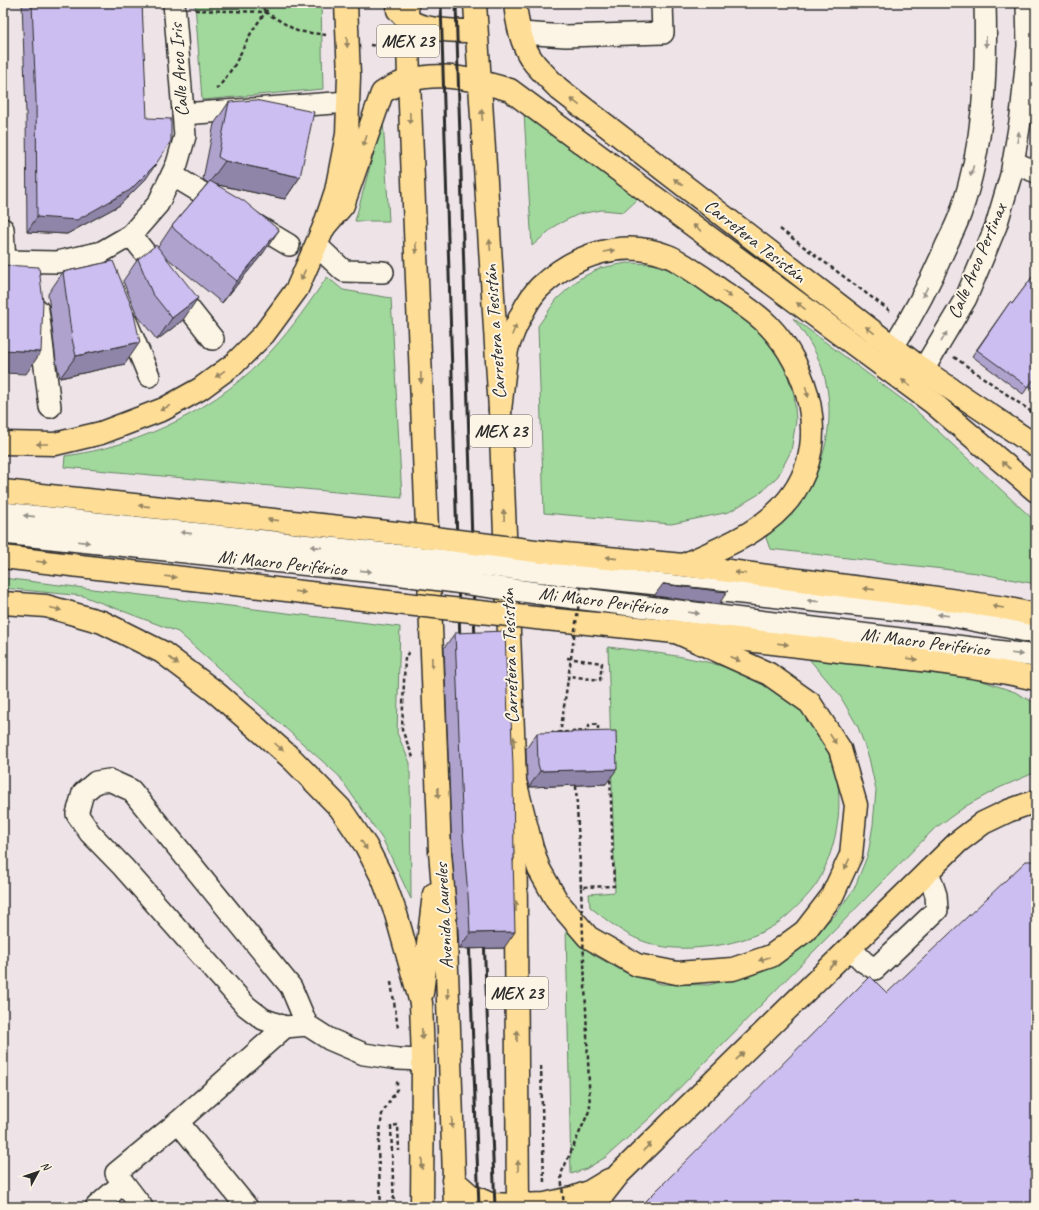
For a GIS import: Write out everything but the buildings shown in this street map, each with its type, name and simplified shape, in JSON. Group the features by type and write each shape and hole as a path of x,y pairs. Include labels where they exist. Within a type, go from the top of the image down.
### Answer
{"main road":[{"path":"3,443 55,444 101,433 164,409 200,389 234,364 264,334 297,289 320,236 338,184 347,134 348,102 346,3"},
{"path":"392,3 408,11 426,26 453,32 476,31"},
{"name":"Carretera a Tesistán","path":"475,3 500,410 515,781"},
{"name":"Carretera Tesistán","path":"515,3 516,17 526,48 534,63 558,89 923,370 1036,446"},
{"name":"MEX 23","path":"408,11 408,80"},
{"path":"320,236 343,205 382,93 393,85 408,80 430,76 455,77 480,81 510,90 933,403 1036,491"},
{"name":"Avenida Laureles","path":"408,80 440,852 445,912 455,1207"},
{"path":"500,410 507,348 523,312 539,287 573,262 598,253 624,248 646,249 670,256 704,277 767,324 784,345 803,378 810,405 812,444 806,470 794,492 780,509 762,524 734,543 683,565"},
{"path":"3,491 396,533 543,562 683,565 916,595 1005,608 1036,615"},
{"path":"3,557 397,603 674,631 916,660 1006,672 1036,679"},
{"name":"Avenida Laureles","path":"3,603 46,606 102,622 162,652 214,691 250,722 292,759 340,808 366,846 383,879 396,914 421,1003 422,1207"},
{"path":"515,781 532,848 539,869 557,901 588,937 637,965 677,973 733,969 771,956 805,931 832,896 851,855 856,805 840,750 810,703 770,674 674,631"},
{"name":"MEX 23","path":"515,781 519,1206"},
{"path":"593,1207 619,1174 958,842 983,824 1008,811 1035,801"},
{"path":"421,1003 440,852"},
{"path":"453,1180 470,1195 490,1204 519,1206 545,1204 572,1198 589,1192 619,1174"}],"street":[{"path":"520,33 566,36 663,33 662,3"},
{"name":"Calle Arco Pertinax","path":"893,347 932,279 960,212 974,164 982,112 986,48 985,3"},
{"name":"Calle Arco Pertinax","path":"923,370 966,298 996,226 1013,162 1021,116 1028,46 1027,3"},
{"name":"Calle Arco Iris","path":"172,175 177,164 191,113 174,6"},
{"path":"191,113 348,102"},
{"path":"1013,162 1036,172"},
{"path":"34,277 57,262 100,253 131,236 158,204 172,175 290,245"},
{"path":"3,229 4,262 34,277"},
{"path":"131,236 213,339"},
{"path":"320,236 344,271 383,272"},
{"path":"98,253 107,274"},
{"path":"34,277 50,407"},
{"path":"119,303 149,376"},
{"name":"Mi Macro Periférico","path":"3,514 396,565 544,594 1036,656"},
{"name":"Mi Macro Periférico","path":"3,533 396,565 543,562 948,615 1036,633"},
{"path":"307,1025 285,1027 263,1019 246,1006 123,867 90,833 77,814 83,793 96,782 109,780 131,790 291,987 307,1025 329,1039 364,1054 398,1059 422,1060"},
{"path":"850,948 864,962 875,969 937,910 936,894 928,872"},
{"path":"96,1207 120,1178 178,1122 285,1027"},
{"path":"178,1122 247,1207"},
{"path":"120,1178 142,1207"}],"path":[{"path":"259,3 265,12 297,31 328,35"},
{"path":"191,113 199,101 219,87 234,66 252,31 272,3"},
{"path":"174,6 265,12"},
{"path":"774,225 907,324"},
{"path":"938,346 1036,415"},
{"path":"560,740 581,588"},
{"path":"412,648 405,657 402,730 416,763"},
{"path":"567,658 602,662 600,680 568,676"},
{"path":"550,732 589,731 589,724 598,724 599,738"},
{"path":"581,887 614,886 610,773"},
{"path":"564,1207 561,1174 590,1109 576,786"},
{"path":"381,1207 378,1150 382,1114 397,1089 400,1035 390,982"},
{"path":"394,1207 391,1126 398,1125 399,1155"}],"green space":[{"path":"195,3 321,3 323,89 202,100"},
{"path":"524,113 638,199 624,212 602,210 579,214 556,225 532,246"},
{"path":"383,119 389,221 355,221"},
{"path":"627,263 653,264 681,274 764,334 782,360 794,394 796,421 791,451 778,476 759,494 729,512 671,524 544,513 538,326 557,299 579,279 600,268"},
{"path":"327,277 343,290 391,298 402,498 64,467 65,456 94,451 151,433 178,421 229,389 251,371 280,341"},
{"path":"793,318 911,406 1036,522 1036,584 977,573 770,549 766,538 768,533 795,505 812,481 819,466 828,434 829,400 822,368 813,348"},
{"path":"3,578 400,627 397,733 410,763 411,899 383,840 339,776 178,632 83,596 3,588"},
{"path":"608,647 671,655 712,663 751,677 781,691 793,700 809,720 826,748 835,769 839,797 837,825 831,852 817,884 787,916 767,930 731,943 698,948 671,948 658,946 627,934 590,907 589,894 615,892"},
{"path":"809,659 974,678 1015,692 1036,704 1036,772 999,788 966,806 934,829 650,1118 606,1157 586,1169 571,1174 566,927 592,954 626,973 661,984 708,985 749,976 796,951 835,915 854,889 868,854 873,825 876,790 869,758 858,727 839,694"}],"railway":[{"path":"441,3 460,643"},
{"path":"456,3 475,643"},
{"path":"469,937 479,1207"},
{"path":"484,937 495,1207"}]}
